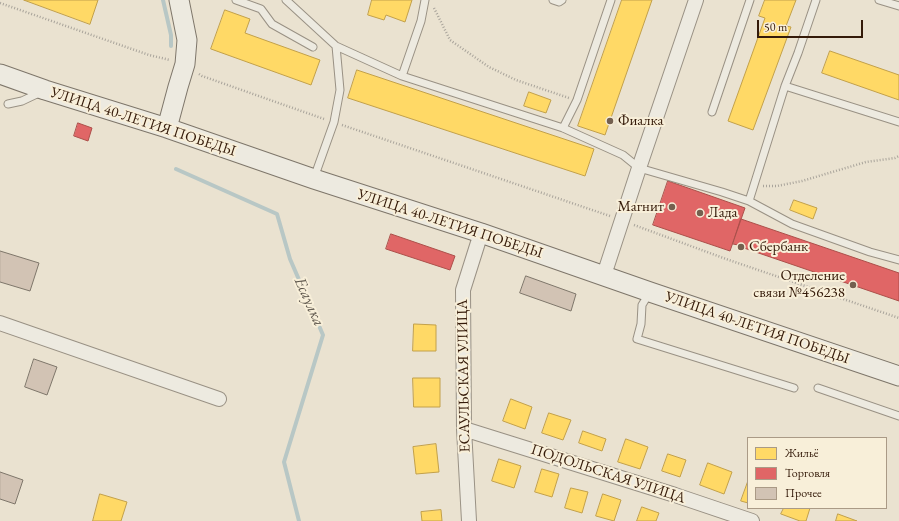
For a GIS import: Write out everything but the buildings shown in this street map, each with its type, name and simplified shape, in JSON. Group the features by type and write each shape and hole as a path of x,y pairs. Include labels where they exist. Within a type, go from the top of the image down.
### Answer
{"main road":[{"path":"167,128 185,64 187,40 179,0"},
{"name":"УЛИЦА 40-ЛЕТИЯ ПОБЕДЫ","path":"0,74 481,233 899,376"}],"street":[{"path":"604,275 621,220 696,0"},
{"name":"ЕСАУЛЬСКАЯ УЛИЦА","path":"469,521 464,429 463,290 481,233"},
{"path":"0,323 219,399"},
{"name":"ПОДОЛЬСКАЯ УЛИЦА","path":"464,429 675,495 752,521"}],"lane":[{"path":"236,0 261,9 272,24 313,47"},
{"path":"286,0 336,46 402,76 564,128 623,156 639,168 748,201 792,224 870,252 899,260"},
{"path":"402,76 421,21 425,0"},
{"path":"553,0 559,2 562,0"},
{"path":"564,128 577,100 611,0"},
{"path":"712,112 750,0"},
{"path":"748,201 785,86 816,0"},
{"path":"879,0 899,6"},
{"path":"314,178 334,122 340,90 336,46"},
{"path":"785,86 899,122"},
{"path":"8,104 22,101 45,90"},
{"path":"650,292 642,306 641,324 637,339 794,388"},
{"path":"818,388 899,416"}],"path":[{"path":"0,2 149,56 185,64 202,76 621,220 726,259 899,318"},
{"path":"434,7 450,40 488,67 516,80 577,100"},
{"path":"753,187 777,186 802,181 866,162 895,158 899,156"}],"waterway":[{"name":"Есаулка","path":"163,0 171,35 171,46"},
{"name":"Есаулка","path":"176,169 277,214 290,259 323,335 284,462 299,521"}],"place":[{"name":"Фиалка","path":"610,121"},
{"name":"Магнит","path":"672,207"},
{"name":"Лада","path":"700,213"},
{"name":"Сбербанк","path":"741,247"},
{"name":"Отделение связи №456238","path":"853,285"}]}
